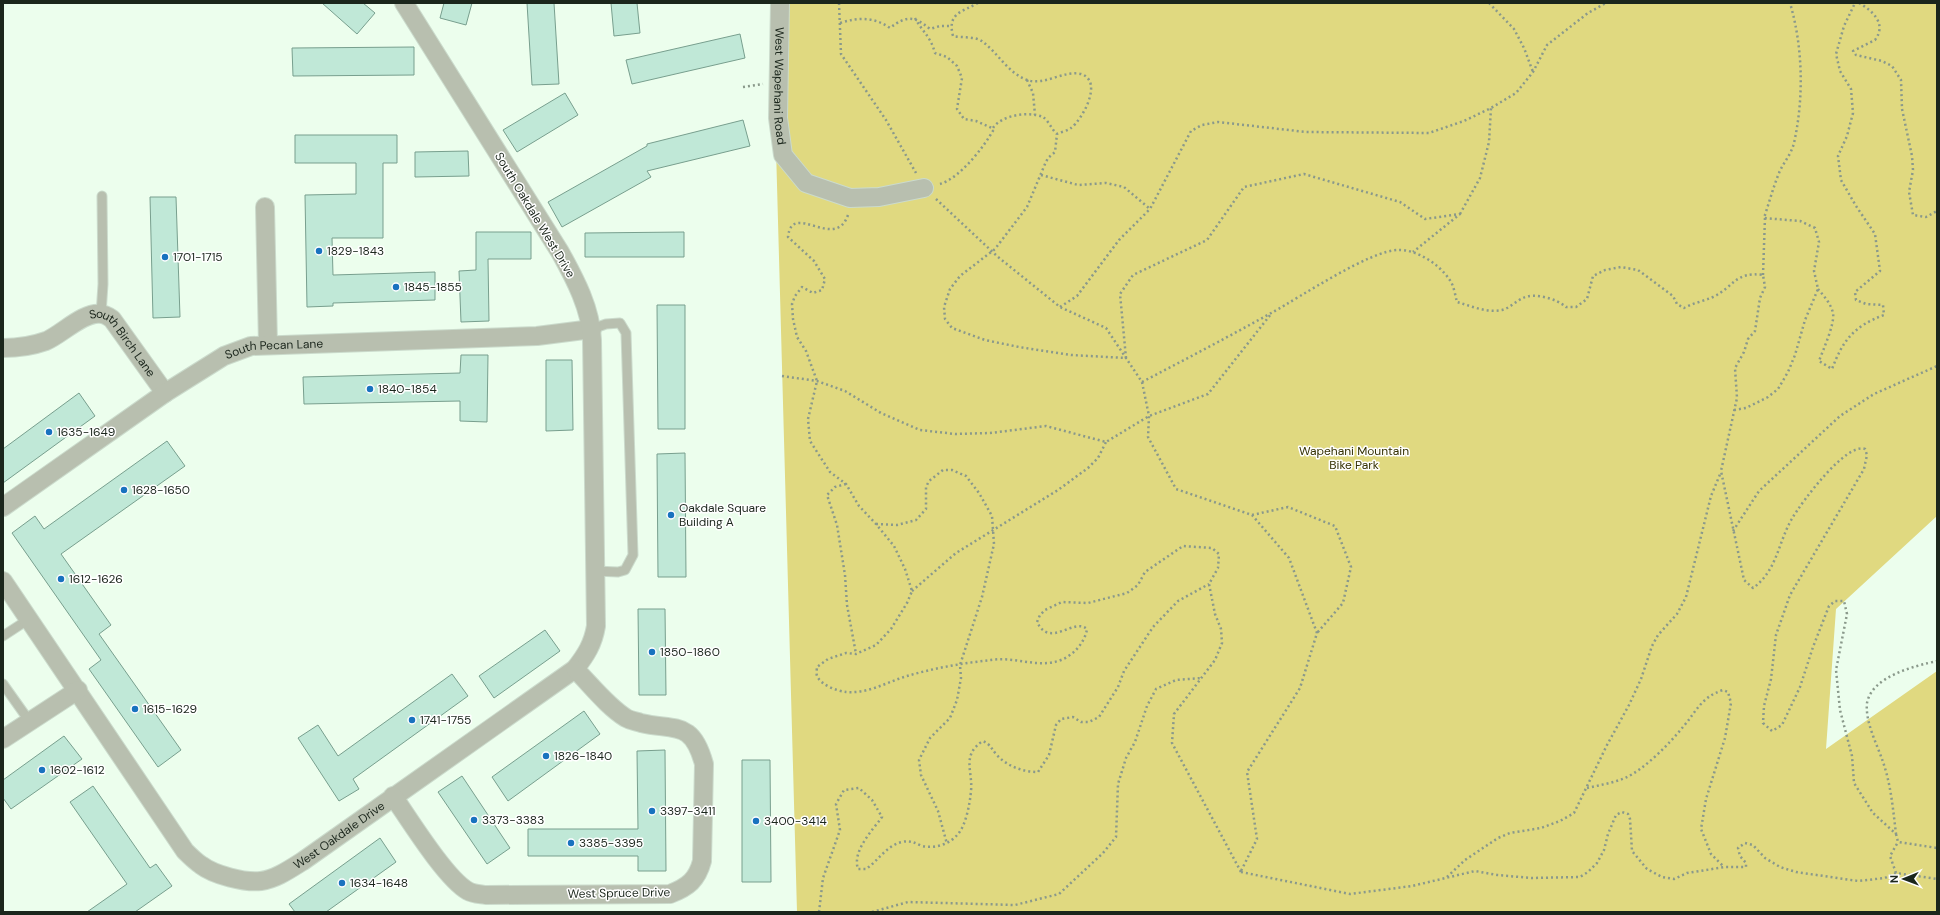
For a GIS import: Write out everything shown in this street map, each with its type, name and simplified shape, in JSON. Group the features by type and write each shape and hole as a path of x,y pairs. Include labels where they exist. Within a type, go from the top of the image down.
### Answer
{"street":[{"name":"South Oakdale West Drive","path":"404,3 560,252 574,277 589,317 592,329 596,594"},
{"name":"West Wapehani Road","path":"780,3 778,118 783,155 806,183 850,198 879,197 924,188"},
{"path":"265,207 268,344"},
{"name":"South Birch Lane","path":"3,348 29,346 47,341 90,315 100,314 112,319 165,393"},
{"name":"South Pecan Lane","path":"3,507 165,393 224,356 251,346 268,344 537,336 592,329"},
{"path":"3,581 78,690 3,739"},
{"name":"West Oakdale Drive","path":"78,690 185,851 202,866 218,874 239,879 260,881 284,874 575,669 587,653 594,639 596,594"},
{"name":"West Spruce Drive","path":"393,796 447,871 457,883 469,892 486,895 670,894 681,890 699,873 702,861 704,764 700,750 692,738 682,728 646,724 628,719 615,710 575,669"}],"lane":[{"path":"100,314 103,284 102,196"},
{"path":"592,329 606,324 620,323 626,334 633,556 625,570 618,572 595,571"},
{"path":"3,636 29,619"},
{"path":"3,684 30,722"}],"path":[{"path":"839,3 841,54 886,120 924,188 992,251 1060,307 1106,328 1142,382 1150,416 1148,437 1176,489 1252,515 1288,558 1317,633"},
{"path":"978,3 966,8 954,17 951,26 953,36 982,41 1008,66 1027,80 1033,93 1036,115"},
{"path":"1489,3 1514,29 1524,48 1533,72"},
{"path":"1060,307 1078,296 1119,240 1150,209 1191,132 1202,126 1218,122 1306,132 1429,133 1464,121 1491,108 1516,93 1533,72 1547,45 1588,14 1606,3"},
{"path":"1446,878 1465,860 1498,838 1510,833 1541,828 1567,818 1574,813 1635,692 1652,646 1658,635 1677,614 1686,597 1711,496 1721,471 1736,398 1735,368 1744,352 1748,339 1755,331 1760,298 1765,287 1763,275 1764,218 1779,172 1788,158 1794,144 1799,100 1800,70 1796,21 1790,3"},
{"path":"1764,218 1800,221 1815,228 1819,242 1814,271 1818,290 1827,299 1833,314 1828,336 1819,361 1832,369 1838,353 1848,337 1866,321 1884,315 1883,305 1866,304 1856,300 1855,292 1880,272 1879,262 1875,234 1841,180 1838,156 1853,113 1851,89 1840,71 1836,54 1844,26 1855,3"},
{"path":"1859,3 1873,12 1877,17 1880,28 1875,40 1853,51 1856,55 1882,61 1892,66 1901,80 1902,102 1912,156 1913,170 1909,192 1913,215 1926,217 1937,211"},
{"path":"840,23 858,19 875,20 890,28 906,19 915,18 930,29 951,26"},
{"path":"915,18 919,27 932,41 935,53 947,57 957,66 962,78 957,109 964,119 976,121 994,129"},
{"path":"1027,80 1038,80 1072,74 1082,75 1089,81 1091,92 1089,102 1084,112 1070,129 1057,134"},
{"path":"1413,252 1460,214 1480,178 1489,142 1491,108"},
{"path":"924,188 948,181 959,173 983,147 996,123 1003,119 1036,115 1044,118 1057,134 1055,152 1048,158 1027,207 992,251 960,276 950,289 944,307 945,319 952,328 985,340 1044,352 1126,358"},
{"path":"1126,358 1120,294 1133,275 1207,240 1244,186 1304,174 1400,202 1425,219 1460,214"},
{"path":"1042,175 1078,185 1106,183 1124,187 1150,209"},
{"path":"850,198 847,217 840,227 833,230 800,222 793,224 788,232 788,237 814,261 825,279 822,290 813,293 802,287 795,296 792,304 793,319 797,337 806,351 817,381 808,419 810,441 830,472 846,484 859,506 876,524 897,552 905,569 912,591"},
{"path":"1142,382 1372,257 1397,250 1413,252 1433,264 1450,279 1457,302 1483,310 1502,310 1524,297 1535,295 1560,301 1566,306 1576,307 1588,299 1593,276 1605,270 1620,267 1638,270 1673,296 1677,304 1684,308 1696,301 1714,297 1735,280 1751,273 1763,275"},
{"path":"1734,410 1746,408 1768,397 1778,389 1795,355 1805,320 1818,290"},
{"path":"819,912 823,878 840,830 836,804 844,790 859,788 872,800 882,817 859,851 856,860 858,869 866,869 890,847 902,842 912,841 924,846 947,844 958,834 964,822 971,790 969,761 975,746 983,741 991,745 996,754 1011,765 1026,772 1038,772 1049,755 1056,725 1061,719 1073,717 1081,722 1089,722 1099,716 1118,687 1124,671 1153,627 1178,601 1209,584 1218,568 1219,554 1212,548 1183,546 1145,572 1138,585 1127,593 1088,603 1062,602 1045,610 1040,615 1037,622 1041,629 1046,632 1057,633 1079,626 1087,629 1082,642 1070,656 1056,662 1034,664 1012,660 994,659 907,676 877,688 846,692 835,689 823,682 817,675 817,667 828,659 846,653 856,654 876,644 891,630 907,603 912,591 956,553 1058,490 1088,468 1098,458 1106,442 1150,416 1208,394 1272,312"},
{"path":"1733,531 1759,491 1840,416 1874,394 1937,366"},
{"path":"782,376 817,381 845,391 881,413 920,430 955,434 990,433 1046,426 1106,442"},
{"path":"1721,471 1744,580 1753,588 1763,581 1775,560 1792,518 1826,473 1853,450 1859,448 1865,449 1867,455 1864,469 1790,595 1776,635 1771,679 1764,706 1763,723 1772,730 1782,725 1800,687 1813,647 1829,606 1835,601 1844,601 1847,614 1836,670 1840,710 1852,756 1854,783 1873,813 1896,834"},
{"path":"876,524 897,525 916,520 926,509 926,487 929,481 942,470 952,470 966,476 979,493 992,516 994,544 982,597 960,665 961,678 958,693 950,718 930,738 919,760 921,775 938,811 947,844"},
{"path":"846,484 835,487 827,495 838,532 845,575 847,605 856,654"},
{"path":"1241,872 1256,839 1247,772 1300,688 1317,633 1343,603 1351,566 1334,526 1288,506 1252,515"},
{"path":"1209,584 1215,614 1221,629 1222,643 1215,660 1174,714 1172,743 1241,872"},
{"path":"1896,873 1890,856 1898,842 1891,788 1873,735 1867,702 1876,686 1890,675 1918,665 1937,661"},
{"path":"872,912 908,902 1015,905 1059,894 1103,854 1116,836 1118,784 1126,758 1135,742 1147,706 1156,689 1176,680 1202,678"},
{"path":"1587,788 1606,784 1634,773 1671,741 1685,725 1694,710 1707,698 1723,690 1728,692 1731,703 1725,738 1706,799 1701,829 1711,854 1725,867"},
{"path":"1241,872 1350,894 1412,886 1476,871 1497,875 1532,878 1580,877 1588,872 1597,863 1604,850 1608,834 1616,815 1622,812 1628,814 1630,819 1632,851 1647,869 1662,877 1674,879 1687,873 1725,867 1746,867 1746,863 1740,856 1738,848 1745,843 1753,845 1765,858 1780,867 1796,872 1858,881 1885,878 1896,873 1937,879"},
{"path":"1898,842 1937,848"}],"green space":[{"name":"Wapehani Mountain Bike Park","path":"772,3 1937,3 1937,516 1836,609 1826,749 1937,671 1937,912 797,912"}],"building":[{"path":"322,3 363,3 375,13 357,34"},
{"path":"444,3 472,3 466,25 440,18"},
{"path":"527,3 554,3 559,84 532,85"},
{"path":"611,3 637,3 640,33 614,36"},
{"path":"740,34 745,58 632,84 626,60"},
{"path":"414,47 414,75 293,76 292,48"},
{"path":"565,93 578,115 517,152 503,130"},
{"path":"743,120 750,146 647,171 651,177 562,227 548,202 647,146 647,144"},
{"path":"295,135 397,135 397,163 383,163 383,238 332,238 333,275 435,272 435,300 333,303 333,306 307,307 305,195 356,194 356,163 295,163"},
{"path":"468,151 469,176 415,177 415,152"},
{"name":"1701-1715","path":"150,197 176,197 180,317 153,318"},
{"path":"476,232 531,232 531,259 488,259 489,321 461,322 459,271 476,270"},
{"path":"684,232 684,257 585,257 585,233"},
{"path":"657,305 685,305 685,429 658,429"},
{"path":"461,355 488,355 487,422 460,421 460,401 304,404 303,377 460,373"},
{"path":"546,360 572,360 573,430 546,431"},
{"name":"1635-1649","path":"79,393 95,416 3,483 3,449"},
{"path":"167,441 185,466 61,554 111,625 99,634 181,750 158,767 89,669 101,660 12,533 35,516 44,529"},
{"name":"Oakdale Square Building A","path":"685,453 686,577 658,577 657,454"},
{"name":"1850-1860","path":"638,609 665,609 666,695 639,695"},
{"path":"545,630 560,651 494,698 479,676"},
{"path":"452,674 468,696 353,779 359,789 339,801 298,738 318,725 338,756"},
{"name":"1826-1840","path":"584,711 600,734 508,801 492,777"},
{"name":"1602-1612","path":"64,736 82,759 11,809 3,798 3,780"},
{"path":"665,750 666,871 638,871 638,856 528,856 528,829 638,829 637,751"},
{"name":"3400-3414","path":"742,760 770,760 771,882 742,882"},
{"name":"3373-3383","path":"462,776 510,848 487,864 438,792"},
{"path":"93,786 150,868 156,864 172,886 135,912 87,912 127,884 70,802"},
{"name":"1634-1648","path":"380,838 396,862 326,912 295,912 289,904"}],"place":[{"name":"1829-1843","path":"319,251"},
{"name":"1701-1715","path":"165,257"},
{"name":"1845-1855","path":"396,287"},
{"name":"1840-1854","path":"370,389"},
{"name":"1635-1649","path":"49,432"},
{"name":"1628-1650","path":"124,490"},
{"name":"Oakdale Square Building A","path":"671,515"},
{"name":"1612-1626","path":"61,579"},
{"name":"1850-1860","path":"652,652"},
{"name":"1615-1629","path":"135,709"},
{"name":"1741-1755","path":"412,720"},
{"name":"1826-1840","path":"546,756"},
{"name":"1602-1612","path":"42,770"},
{"name":"3397-3411","path":"652,811"},
{"name":"3373-3383","path":"474,820"},
{"name":"3400-3414","path":"756,821"},
{"name":"3385-3395","path":"571,843"},
{"name":"1634-1648","path":"342,883"}]}
